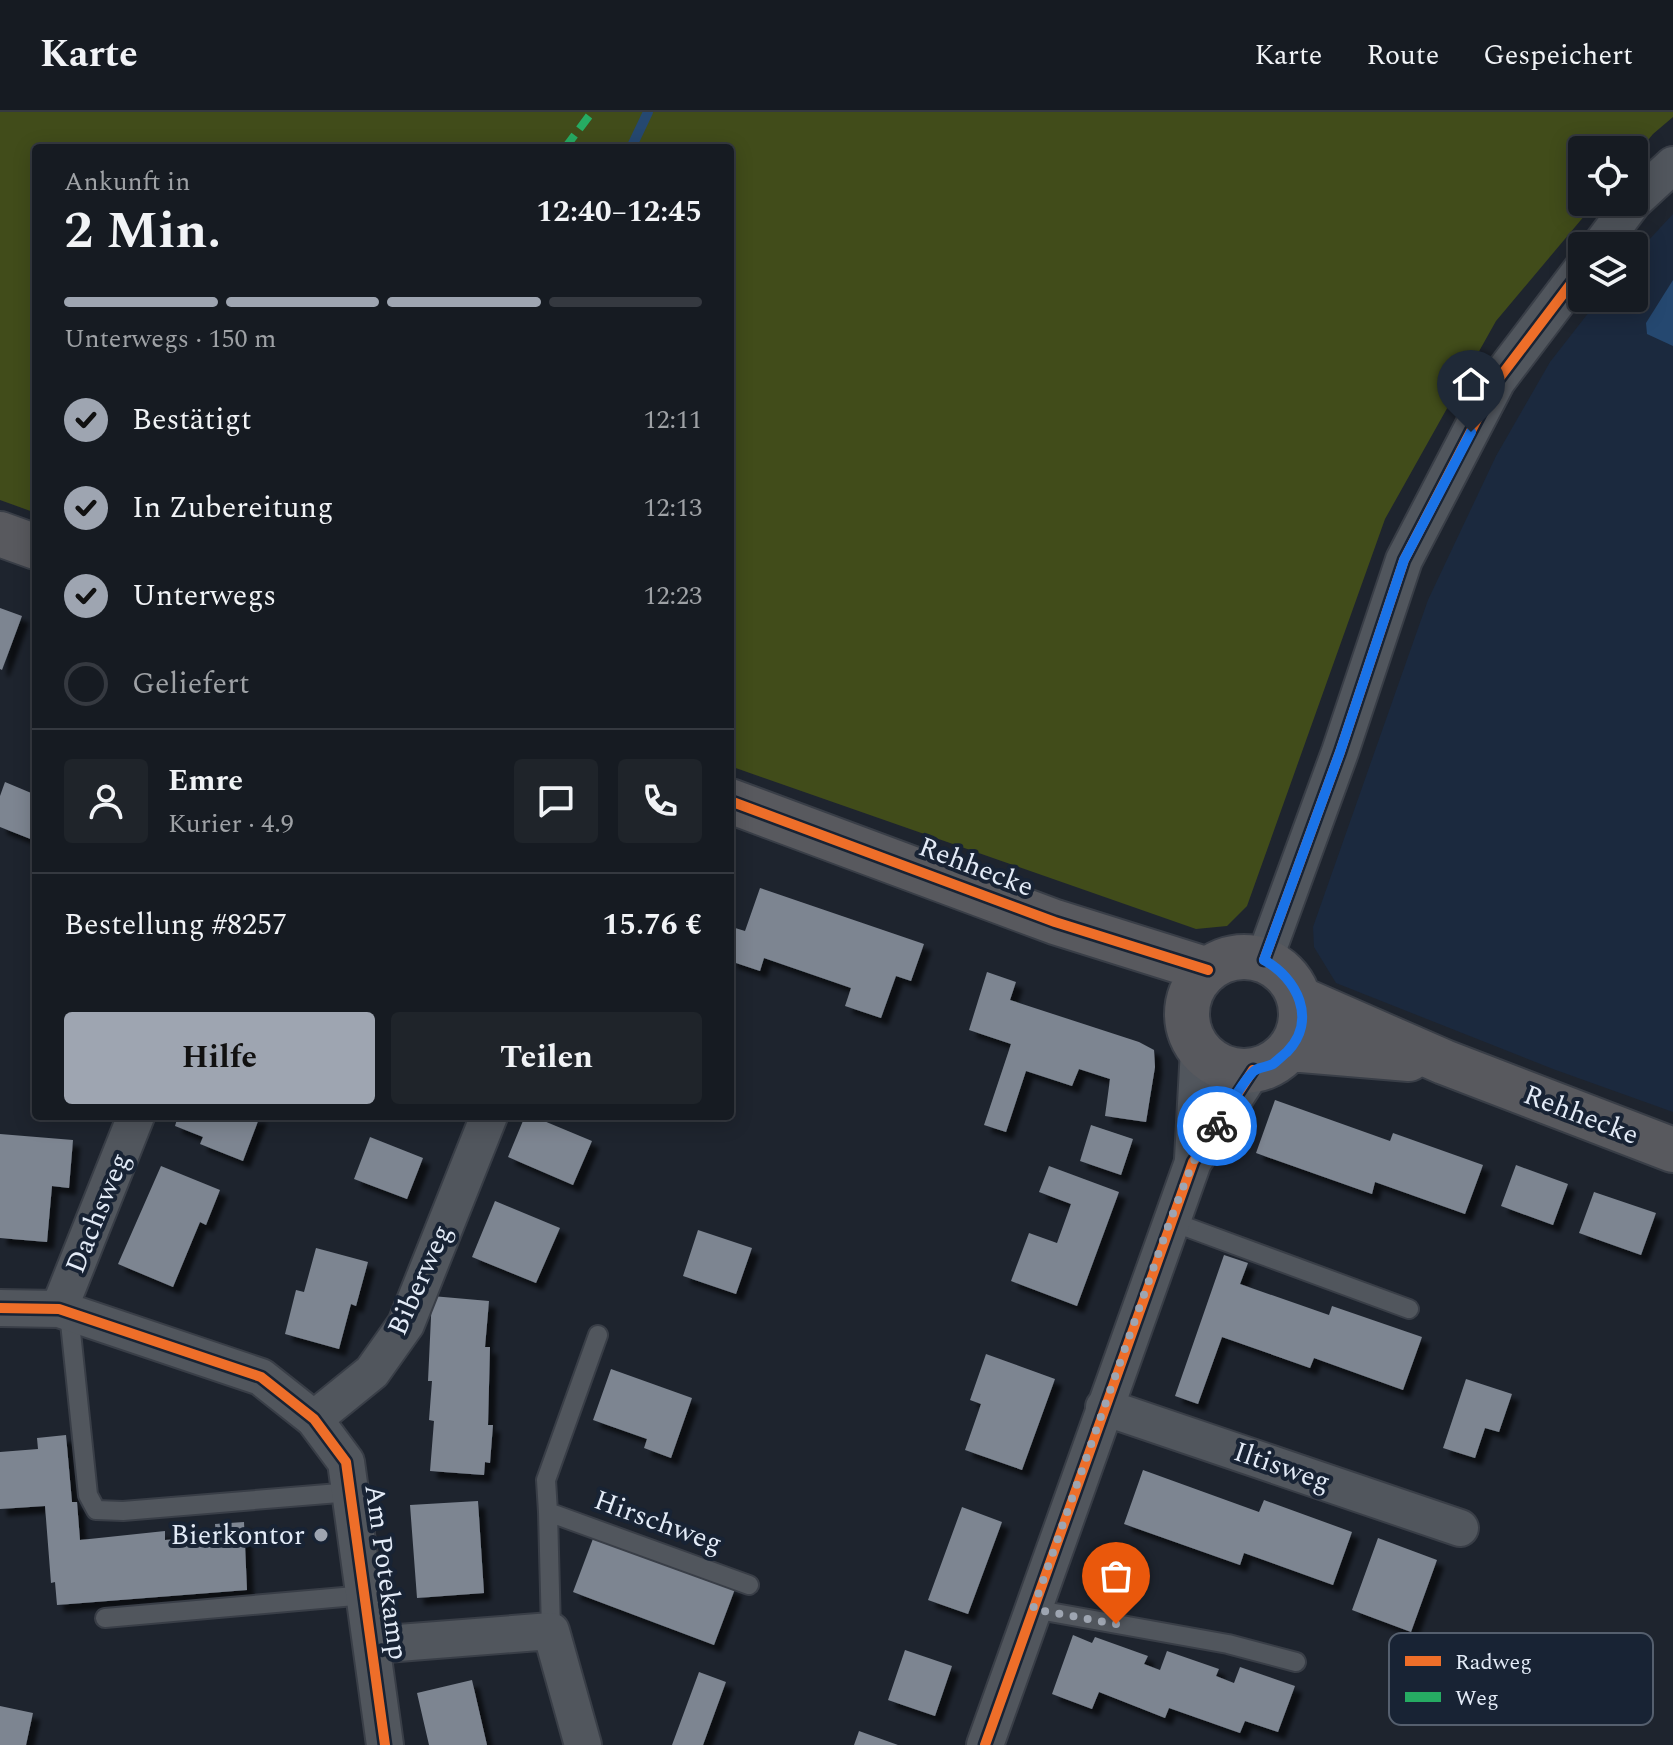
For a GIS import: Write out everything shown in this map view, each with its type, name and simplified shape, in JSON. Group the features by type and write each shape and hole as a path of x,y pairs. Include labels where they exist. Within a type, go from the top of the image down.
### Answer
{"street":[{"path":"1648,189 1673,165"},
{"path":"1611,232 1623,216"},
{"path":"1264,960 1340,752 1404,560 1497,381 1568,287"},
{"path":"0,534 32,546"},
{"name":"Rehhecke","path":"734,802 1055,922 1199,984"},
{"path":"985,1745 1193,1162 1271,1060 1298,1034 1302,1016 1300,999 1292,982 1280,968 1264,960 1244,956 1225,960 1199,984 1187,1015 1190,1033 1199,1049 1214,1062 1233,1070 1271,1060"},
{"name":"Rehhecke","path":"1300,999 1444,1062 1673,1150"},
{"path":"1193,1162 1199,1049"},
{"name":"Rehhecke","path":"1271,1060 1444,1062"},
{"name":"Dachsweg","path":"64,1311 135,1120"},
{"name":"Biberweg","path":"314,1419 372,1372 406,1324 487,1120"},
{"name":"Am Potekamp","path":"0,1308 64,1311 261,1377 314,1419 346,1462 385,1745"},
{"name":"Iltisweg","path":"1104,1407 1460,1528"},
{"path":"373,1645 551,1631 583,1745"}],"lane":[{"path":"1170,1221 1409,1309"},
{"path":"64,1311 88,1495 96,1510 123,1511 351,1492"},
{"name":"Hirschweg","path":"551,1631 546,1480 598,1335"},
{"name":"Hirschweg","path":"548,1512 749,1585"},
{"path":"105,1618 366,1595"},
{"path":"1033,1609 1228,1644 1296,1662"}],"shaded area":[{"path":"1673,214 1673,1112 1553,1069 1336,983 1314,947 1313,927 1428,600 1496,456 1550,362 1589,312 1648,312 1648,241"}],"green space":[{"path":"0,112 1673,112 1673,117 1648,140 1648,136 1568,136 1568,216 1584,216 1496,321 1385,519 1247,906 1227,926 1196,929 734,767 734,144 32,144 32,512 0,500"}],"water":[{"path":"1673,280 1673,346 1647,334 1646,323"}],"building":[{"path":"0,608 22,616 2,670 0,669"},
{"path":"5,782 32,793 32,840 0,827 0,796"},
{"path":"760,888 924,944 911,981 896,976 881,1018 845,1006 851,988 764,958 760,971 734,962 734,928 745,931"},
{"path":"987,972 1016,982 1010,1000 1139,1042 1154,1050 1155,1067 1146,1122 1105,1116 1110,1079 1079,1069 1072,1086 1026,1071 1006,1132 984,1125 1011,1044 969,1030"},
{"path":"1275,1100 1390,1141 1393,1133 1483,1165 1465,1214 1375,1182 1372,1194 1256,1153"},
{"path":"177,1120 258,1120 243,1161 200,1144 203,1137 175,1126"},
{"path":"523,1120 542,1120 592,1141 573,1185 508,1157"},
{"path":"1091,1125 1133,1139 1121,1175 1080,1161"},
{"path":"0,1134 73,1140 69,1188 52,1186 47,1242 0,1238"},
{"path":"370,1137 423,1158 407,1199 354,1179"},
{"path":"1516,1165 1568,1184 1553,1225 1501,1206"},
{"path":"161,1166 220,1190 206,1225 200,1222 173,1287 118,1264"},
{"path":"1049,1166 1119,1192 1077,1306 1011,1281 1029,1233 1057,1243 1071,1204 1039,1192"},
{"path":"1594,1192 1656,1213 1641,1255 1579,1233"},
{"path":"495,1201 560,1228 536,1283 472,1257"},
{"path":"698,1230 752,1248 736,1294 683,1276"},
{"path":"316,1248 368,1262 356,1306 351,1304 339,1349 285,1334 296,1290 304,1292"},
{"path":"1224,1255 1248,1263 1240,1284 1329,1315 1332,1306 1422,1337 1403,1390 1314,1358 1310,1368 1222,1337 1198,1404 1175,1396"},
{"path":"432,1296 489,1301 485,1347 490,1347 488,1425 493,1425 490,1463 485,1462 484,1475 430,1471 434,1421 429,1420 432,1381 428,1381"},
{"path":"986,1354 1055,1379 1022,1470 965,1450 981,1404 970,1400"},
{"path":"611,1369 692,1398 671,1458 644,1448 647,1439 593,1420"},
{"path":"1466,1379 1512,1394 1499,1432 1485,1428 1475,1458 1443,1448"},
{"path":"66,1435 72,1502 77,1502 80,1540 165,1531 165,1540 216,1536 215,1524 244,1522 247,1590 57,1605 55,1582 51,1583 45,1506 0,1509 0,1452 38,1449 37,1438"},
{"path":"1143,1470 1259,1512 1264,1500 1352,1532 1333,1585 1244,1553 1240,1565 1124,1524"},
{"path":"478,1501 484,1593 417,1598 410,1505"},
{"path":"962,1507 1002,1522 968,1614 928,1600"},
{"path":"594,1536 735,1589 714,1645 573,1592"},
{"path":"1378,1538 1437,1560 1411,1632 1352,1610"},
{"path":"1073,1635 1092,1643 1095,1637 1148,1656 1144,1664 1160,1670 1167,1651 1219,1669 1216,1676 1234,1683 1240,1667 1295,1686 1278,1732 1245,1721 1240,1733 1169,1708 1165,1718 1099,1692 1092,1709 1052,1694"},
{"path":"905,1650 952,1666 935,1716 888,1700"},
{"path":"699,1672 726,1682 703,1745 672,1745"},
{"path":"472,1680 487,1745 429,1745 417,1693"},
{"path":"0,1706 33,1713 26,1745 0,1745"},
{"path":"859,1731 898,1745 854,1745"}],"waterway":[{"path":"633,144 648,112"}],"marked path":[{"path":"568,144 592,112"}],"cycle path":[{"path":"1264,960 1340,752 1404,560 1497,381 1568,287"},
{"path":"734,802 1055,922 1208,970"},
{"path":"985,1745 1193,1162 1253,1070"},
{"path":"0,1308 59,1309 261,1377 314,1419 346,1462 385,1745"}],"way so far":[{"path":"1116,1624 1033,1609 1170,1221 1193,1162 1217,1126"}],"place":[{"name":"Bierkontor","path":"321,1535"}],"route":[{"path":"1217,1126 1253,1070 1273,1063 1290,1049 1298,1034 1302,1016 1300,999 1292,982 1280,968 1264,960 1340,752 1404,560 1471,432"}]}
